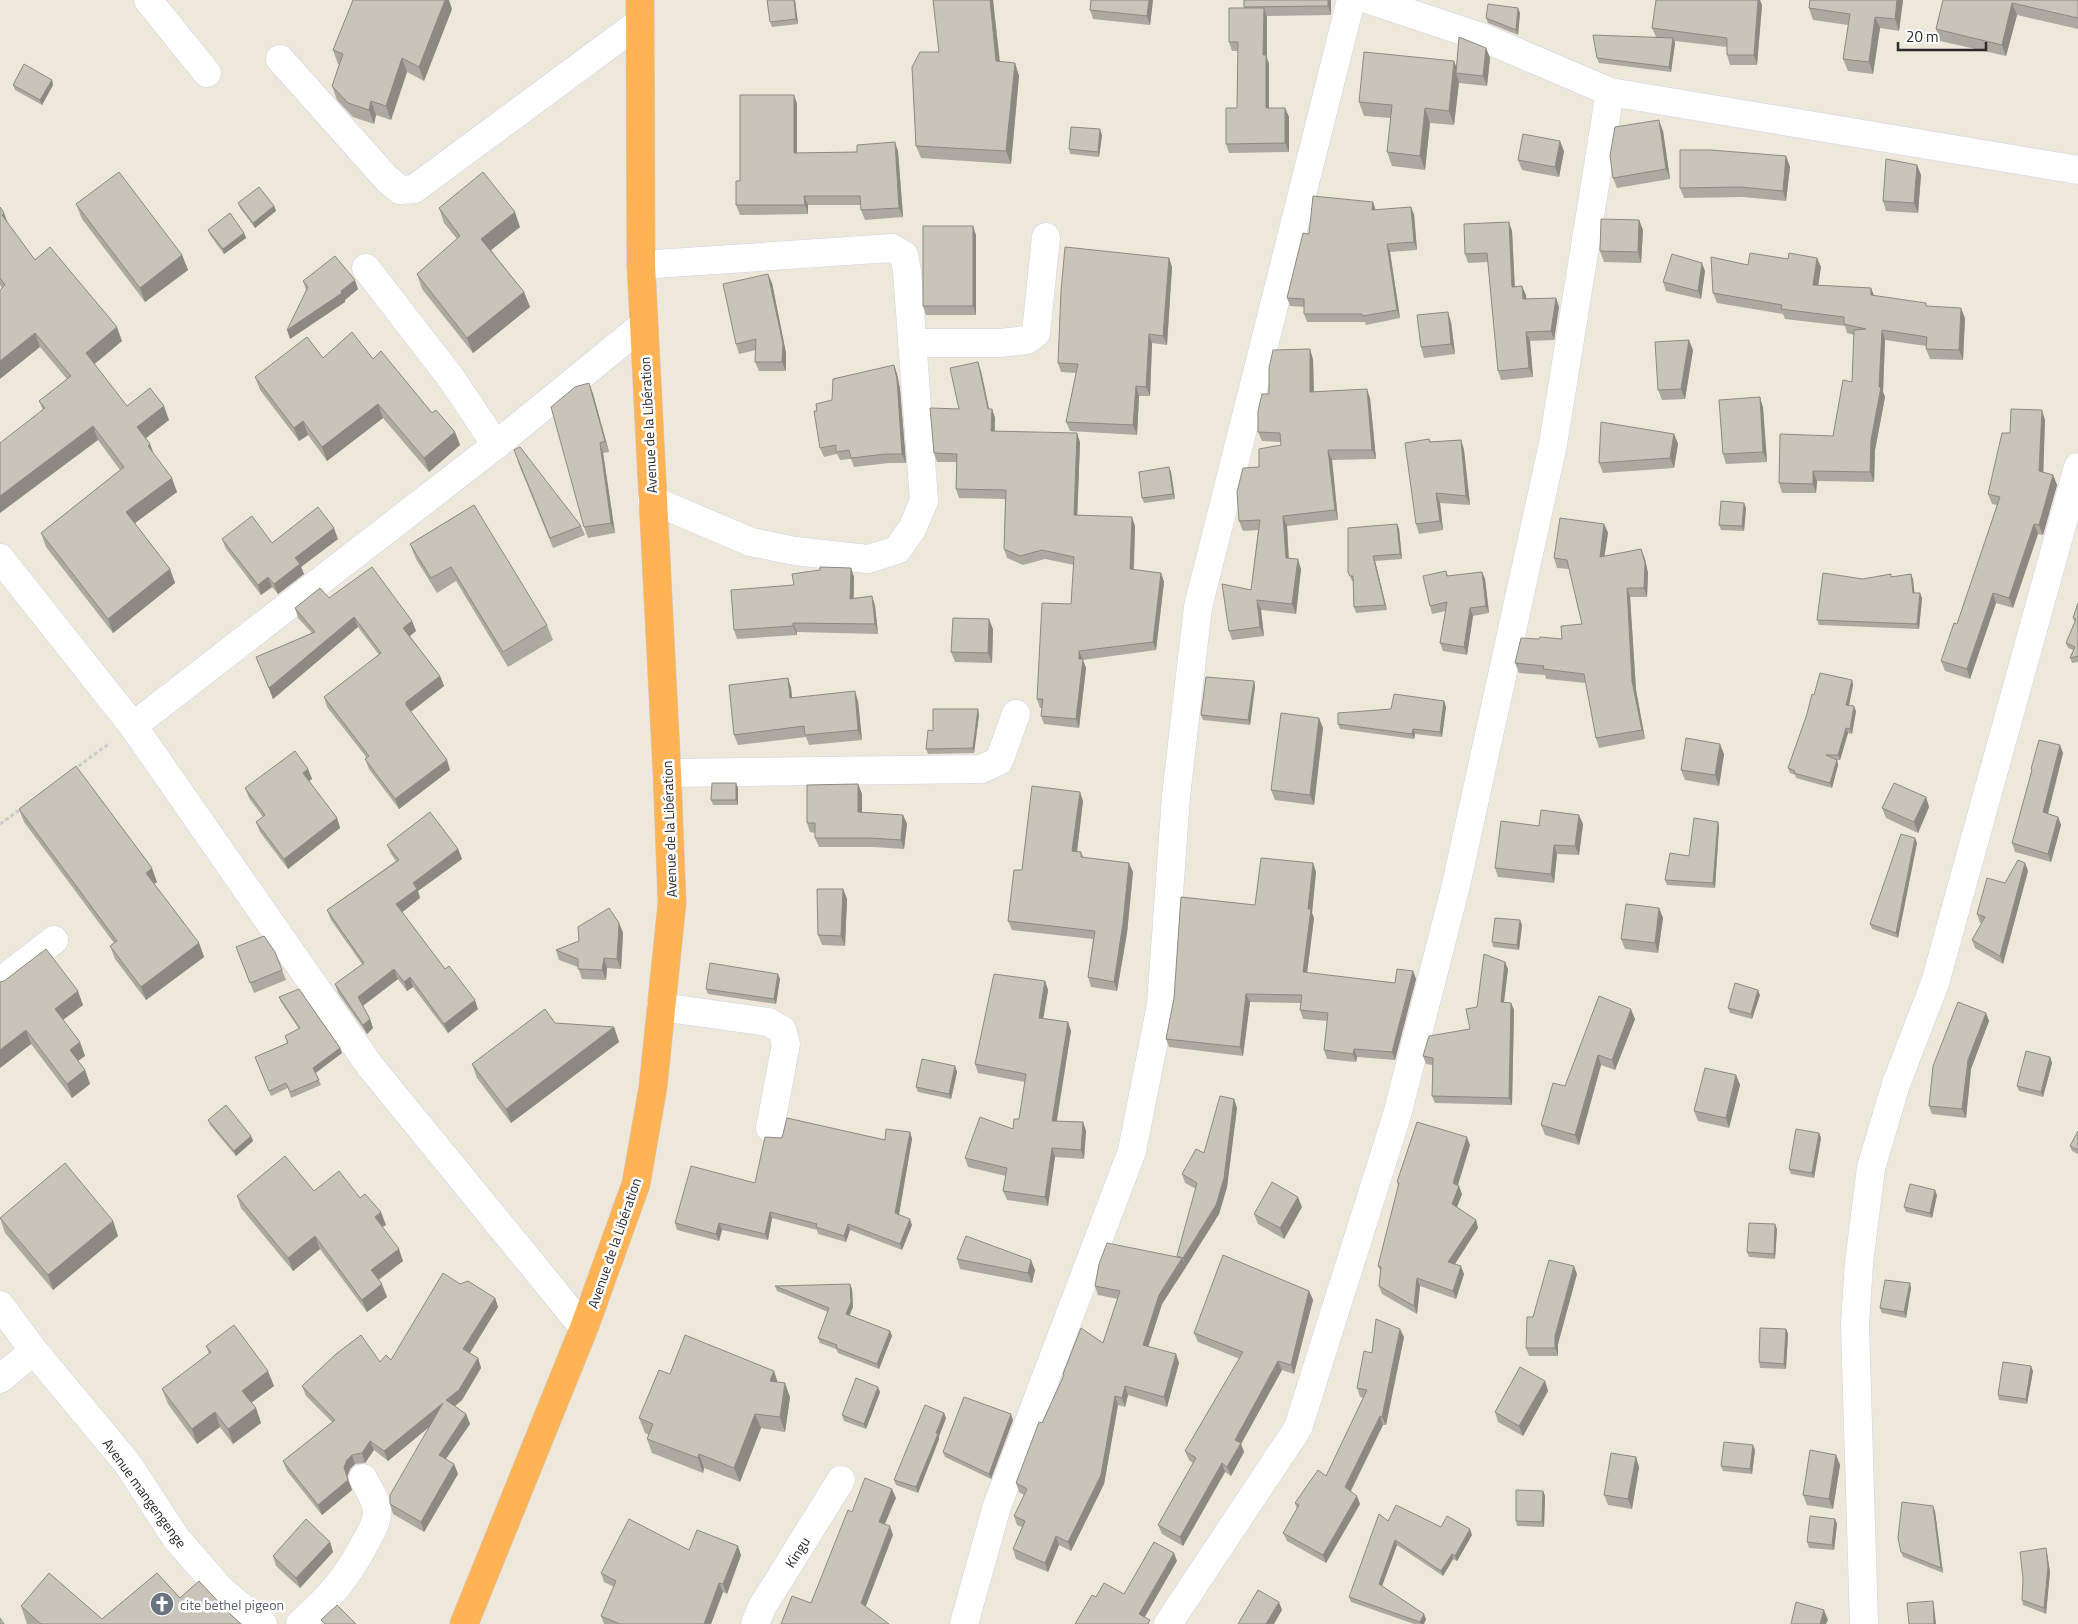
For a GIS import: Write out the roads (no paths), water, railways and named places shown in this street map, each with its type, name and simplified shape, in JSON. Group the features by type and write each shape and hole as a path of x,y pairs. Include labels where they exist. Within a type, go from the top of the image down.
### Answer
{"highway":[{"name":"Avenue de la Libération","path":"464,1624 584,1328 636,1184 653,1087 672,903 667,773 643,325 640,11"}],"street":[{"path":"148,0 207,73"},
{"path":"964,1624 997,1506 1132,1151 1161,1005 1176,796 1198,607 1351,0"},
{"path":"1370,0 1484,38 1610,92 2078,170"},
{"path":"280,59 387,180 400,190 414,189 640,11"},
{"path":"1168,1624 1298,1428 1397,1115 1456,885 1553,444 1610,92"},
{"path":"912,343 999,343 1027,340 1036,333 1046,237"},
{"path":"641,265 892,248 904,255 907,272 924,501 912,529 897,550 868,559 795,551 751,542 652,500"},
{"path":"366,268 451,378 496,445"},
{"path":"133,726 496,445 643,325"},
{"path":"1864,1624 1855,1324 1859,1263 1871,1168 1896,1084 1935,983 2078,467"},
{"path":"0,558 133,726 370,1066 584,1328"},
{"path":"667,773 981,769 999,761 1016,714"},
{"path":"0,982 54,940"},
{"path":"660,1007 768,1022 782,1030 786,1044 770,1128"},
{"name":"Avenue mangengenge","path":"0,1305 34,1351 127,1463 176,1538 222,1591 264,1624"},
{"path":"0,1379 34,1351"},
{"path":"300,1624 323,1603 350,1571 370,1534 377,1513 374,1499 363,1478"},
{"name":"Kingu","path":"755,1624 762,1607 841,1480"}],"place":[{"name":"cite bethel pigeon","path":"162,1604"}]}
